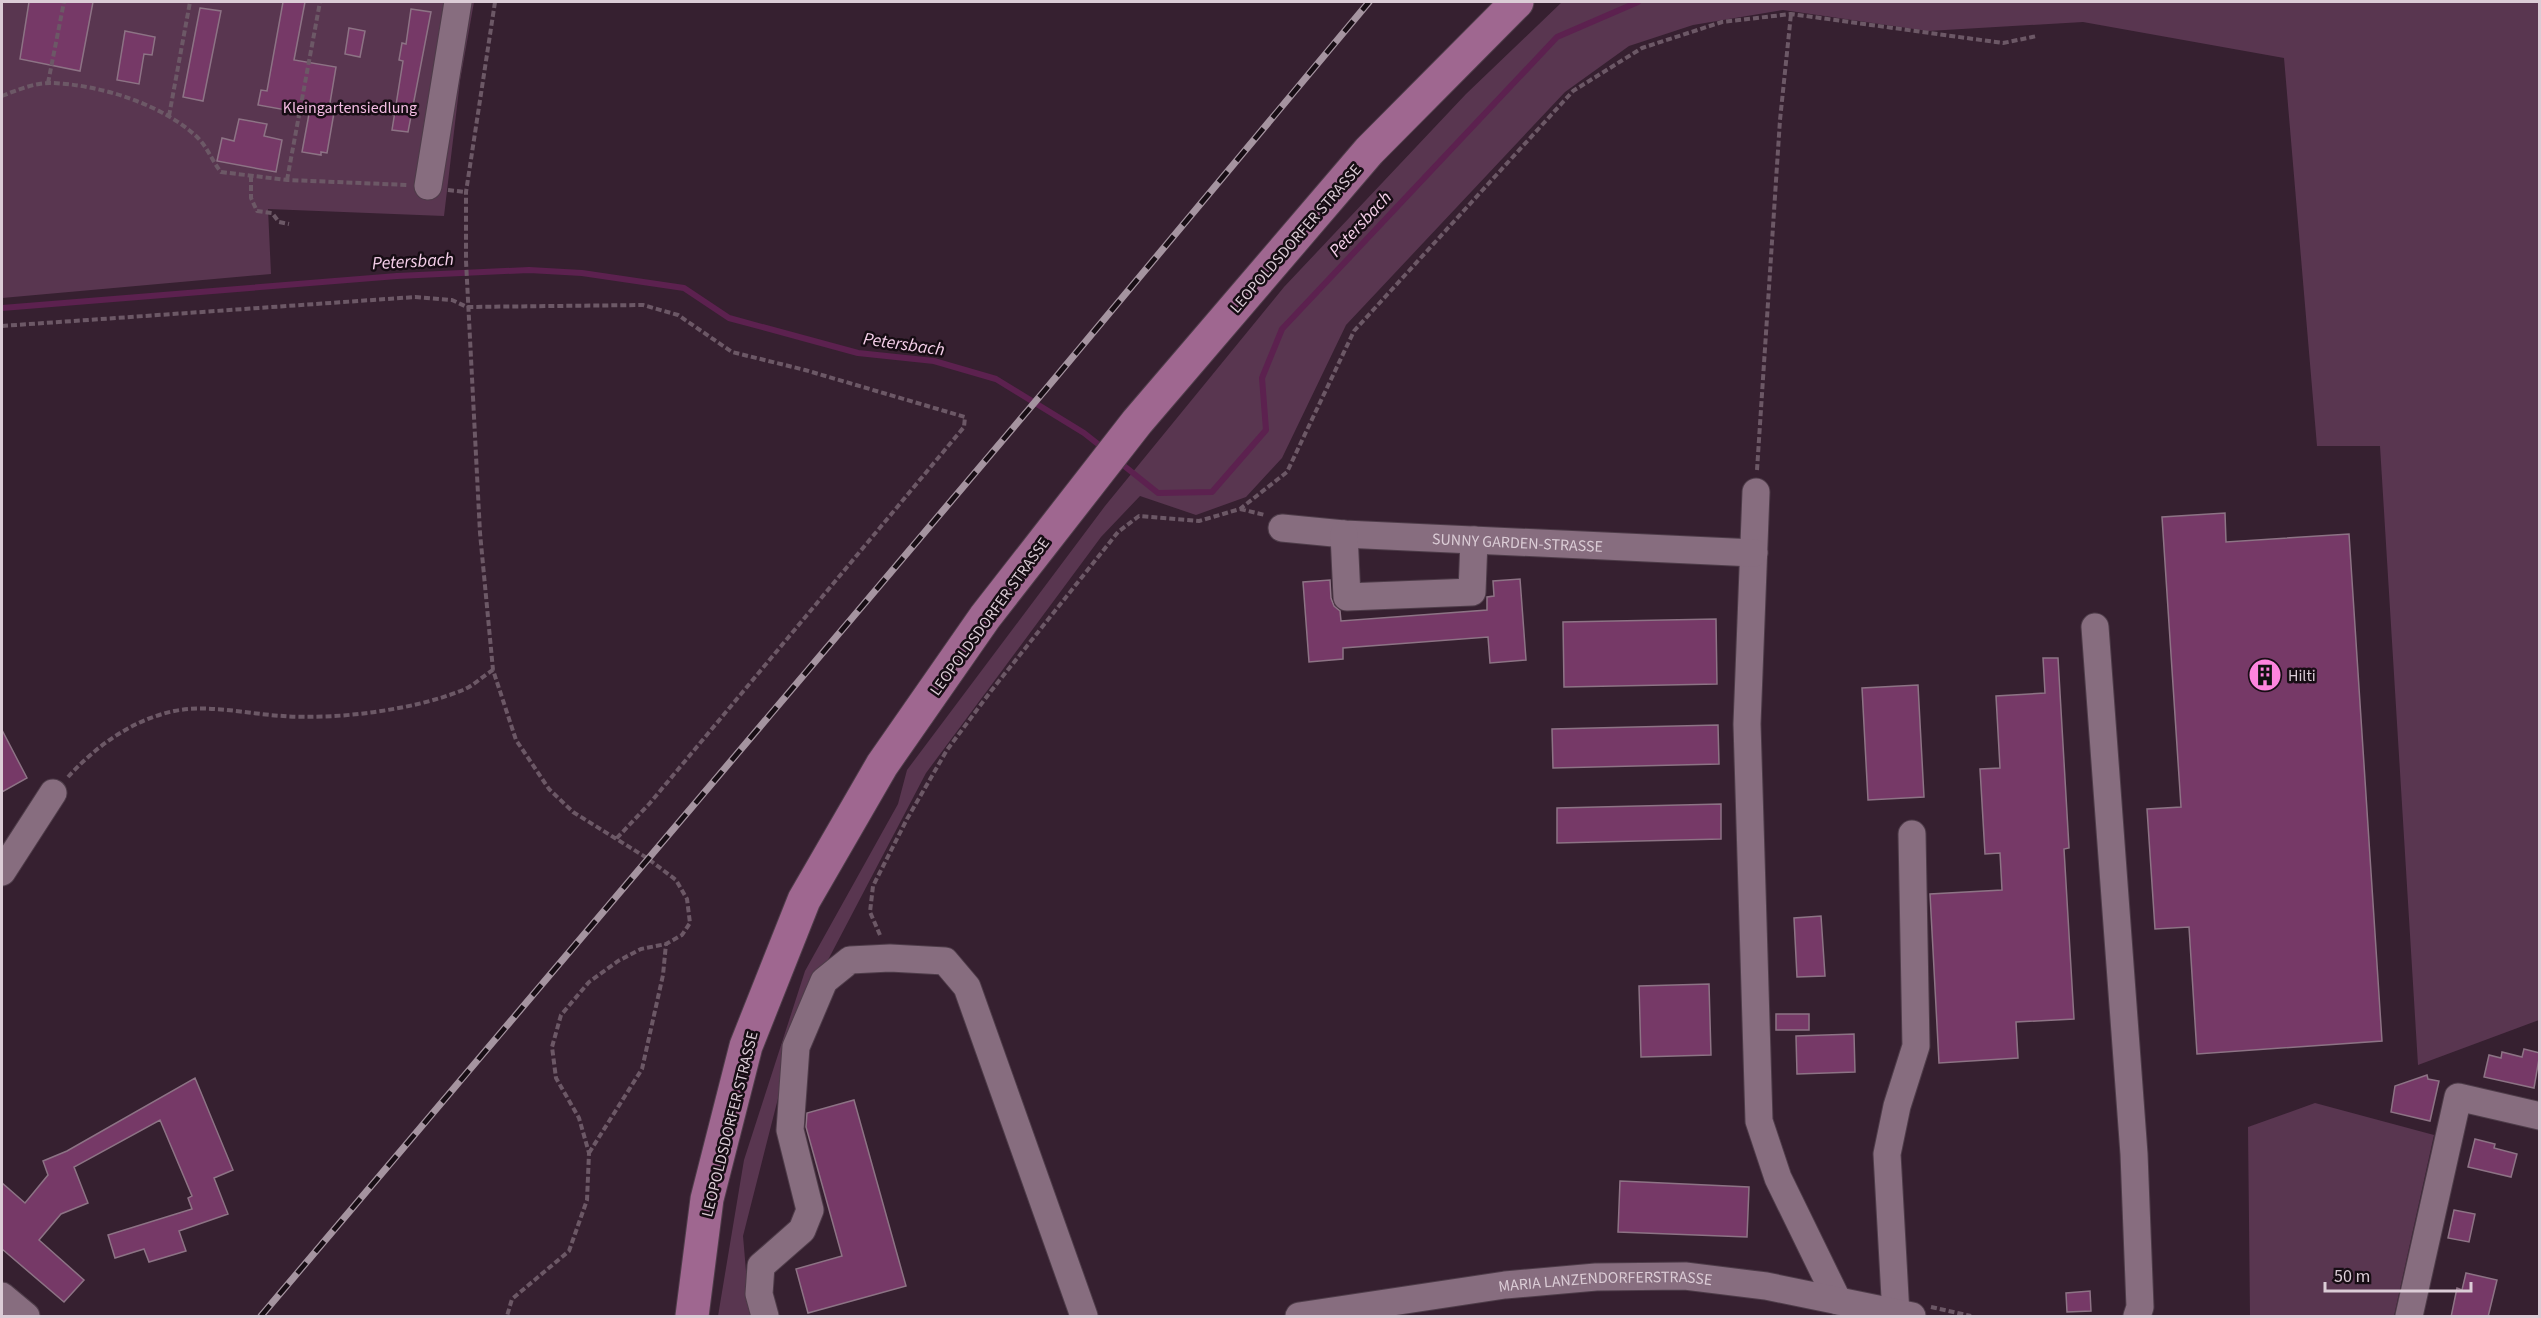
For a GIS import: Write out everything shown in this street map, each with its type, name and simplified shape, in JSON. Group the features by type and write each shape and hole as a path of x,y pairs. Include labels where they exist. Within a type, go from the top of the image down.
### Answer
{"main road":[{"name":"LEOPOLDSDORFER STRASSE","path":"692,1316 707,1198 746,1046 804,900 882,765 985,617 1137,422 1369,152 1517,2"}],"street":[{"path":"428,186 458,2"},
{"path":"1756,492 1747,724 1759,1121 1778,1178 1838,1301"},
{"name":"SUNNY GARDEN-STRASSE","path":"1282,528 1344,534 1754,554"},
{"path":"1344,534 1347,597 1472,592 1474,540"},
{"path":"2095,627 2134,1154 2140,1307 2137,1317"},
{"path":"2,872 53,793"},
{"path":"1901,1316 1887,1154 1898,1106 1916,1046 1911,834"},
{"path":"765,1317 759,1294 761,1266 802,1230 810,1210 790,1130 796,1047 824,981 850,960 890,958 945,961 968,987 1084,1317"},
{"path":"2409,1317 2458,1097 2540,1116"},
{"name":"MARIA LANZENDORFERSTRASSE","path":"1299,1317 1352,1312 1505,1285 1596,1277 1686,1276 1766,1286 1901,1316"},
{"path":"2,1296 26,1317"}],"path":[{"path":"48,83 64,2"},
{"path":"169,116 190,2"},
{"path":"287,180 320,2"},
{"path":"495,2 466,192 467,307 480,533 493,670 516,740 549,789 573,812 647,858 676,880 687,899 690,923 682,935 666,944 641,949 618,961 589,982 561,1015 552,1047 556,1078 579,1118 589,1153 587,1200 569,1251 512,1299 507,1317"},
{"path":"1756,492 1780,120 1791,14"},
{"path":"890,958 870,912 873,886 907,819 953,742 991,691 1118,532 1139,516 1199,521 1240,508 1287,472 1354,331 1574,91 1642,48 1722,22 1791,14 2003,43 2037,36"},
{"path":"2,96 24,87 48,83 100,88 169,116 197,137 221,172 287,180 428,186 466,192"},
{"path":"251,176 250,198 257,211 272,213 279,222 289,224"},
{"path":"2,326 415,297 452,300 467,307 644,305 678,315 732,352 805,370 965,417 964,427 650,803 616,839"},
{"path":"53,793 90,753 143,722 174,711 209,709 284,716 329,717 396,708 464,690 493,670"},
{"path":"589,1153 642,1069 663,975 666,944"}],"green space":[{"name":"Kleingartensiedlung","path":"2,2 474,2 460,81 444,216 268,209 271,274 2,298"},
{"path":"1562,2 2539,2 2539,1020 2418,1065 2380,446 2317,446 2284,58 2083,22 1928,31 1783,10 1693,25 1629,46 1565,92 1346,325 1282,458 1246,497 1196,515 1140,496 1101,537 926,773 818,979 786,1067 743,1236 746,1271 758,1316 718,1316 744,1160 805,971 898,804 907,770 1105,506 1284,287 1466,94"},
{"path":"2315,1103 2434,1135 2394,1316 2250,1316 2248,1127"}],"building":[{"path":"29,2 93,2 80,71 20,59"},
{"path":"283,2 305,2 294,60 336,67 330,103 335,107 327,153 321,152 321,155 302,152 309,114 258,105 261,90 267,91"},
{"path":"200,8 221,11 203,101 183,97"},
{"path":"411,9 431,12 408,132 392,130 403,61 399,60 402,43 406,44"},
{"path":"349,28 365,31 360,57 345,54"},
{"path":"125,31 155,37 152,55 144,54 139,84 117,80"},
{"path":"239,119 267,124 264,136 282,140 276,172 217,161 222,138 234,141"},
{"name":"Hilti","path":"2225,513 2226,542 2349,534 2382,1041 2197,1054 2189,927 2155,929 2147,809 2181,807 2162,517"},
{"path":"1520,579 1526,660 1490,663 1488,637 1343,648 1343,659 1309,662 1303,582 1330,580 1331,598 1334,606 1340,611 1341,621 1487,610 1487,597 1494,596 1493,581"},
{"path":"1716,619 1717,684 1564,687 1563,622"},
{"path":"2043,658 2058,658 2069,848 2064,849 2074,1019 2016,1022 2018,1058 1939,1063 1930,894 2002,890 2000,853 1985,854 1980,769 2000,768 1996,696 2045,693"},
{"path":"1918,685 1924,797 1868,800 1862,688"},
{"path":"1718,725 1719,764 1553,768 1552,729"},
{"path":"2,730 27,778 2,792"},
{"path":"1721,804 1721,839 1557,843 1557,808"},
{"path":"1821,916 1825,976 1797,977 1794,918"},
{"path":"1709,984 1711,1055 1641,1057 1639,986"},
{"path":"1776,1014 1809,1014 1809,1030 1776,1030"},
{"path":"1854,1034 1855,1072 1797,1074 1796,1036"},
{"path":"2524,1049 2540,1053 2534,1088 2484,1077 2489,1055 2501,1058 2502,1052 2522,1057"},
{"path":"2427,1075 2428,1079 2439,1081 2430,1121 2391,1112 2395,1086"},
{"path":"195,1078 233,1170 214,1178 228,1214 179,1231 186,1251 149,1262 144,1249 115,1258 108,1235 192,1209 188,1198 192,1196 160,1120 74,1167 88,1203 61,1214 39,1240 84,1280 64,1302 2,1249 2,1183 25,1203 48,1175 43,1161 67,1151"},
{"path":"854,1100 906,1286 808,1313 796,1269 842,1256 806,1127 807,1113"},
{"path":"2475,1139 2495,1144 2494,1148 2517,1154 2511,1177 2468,1167"},
{"path":"1620,1181 1749,1187 1747,1237 1618,1232"},
{"path":"2454,1210 2475,1214 2469,1242 2448,1238"},
{"path":"2466,1273 2497,1280 2488,1317 2451,1317 2457,1288 2462,1290"},
{"path":"2090,1291 2091,1311 2067,1312 2066,1293"}],"waterway":[{"name":"Petersbach","path":"1118,461 1158,493 1212,492 1266,430 1262,378 1282,329 1557,37 1638,2"},
{"name":"Petersbach","path":"2,308 397,276 529,270 582,273 684,288 729,318 858,353 934,361 996,379 1084,433 1103,448"}],"railway":[{"path":"261,1316 1046,389 1369,2"}],"place":[{"name":"Hilti","path":"2265,675"}]}
